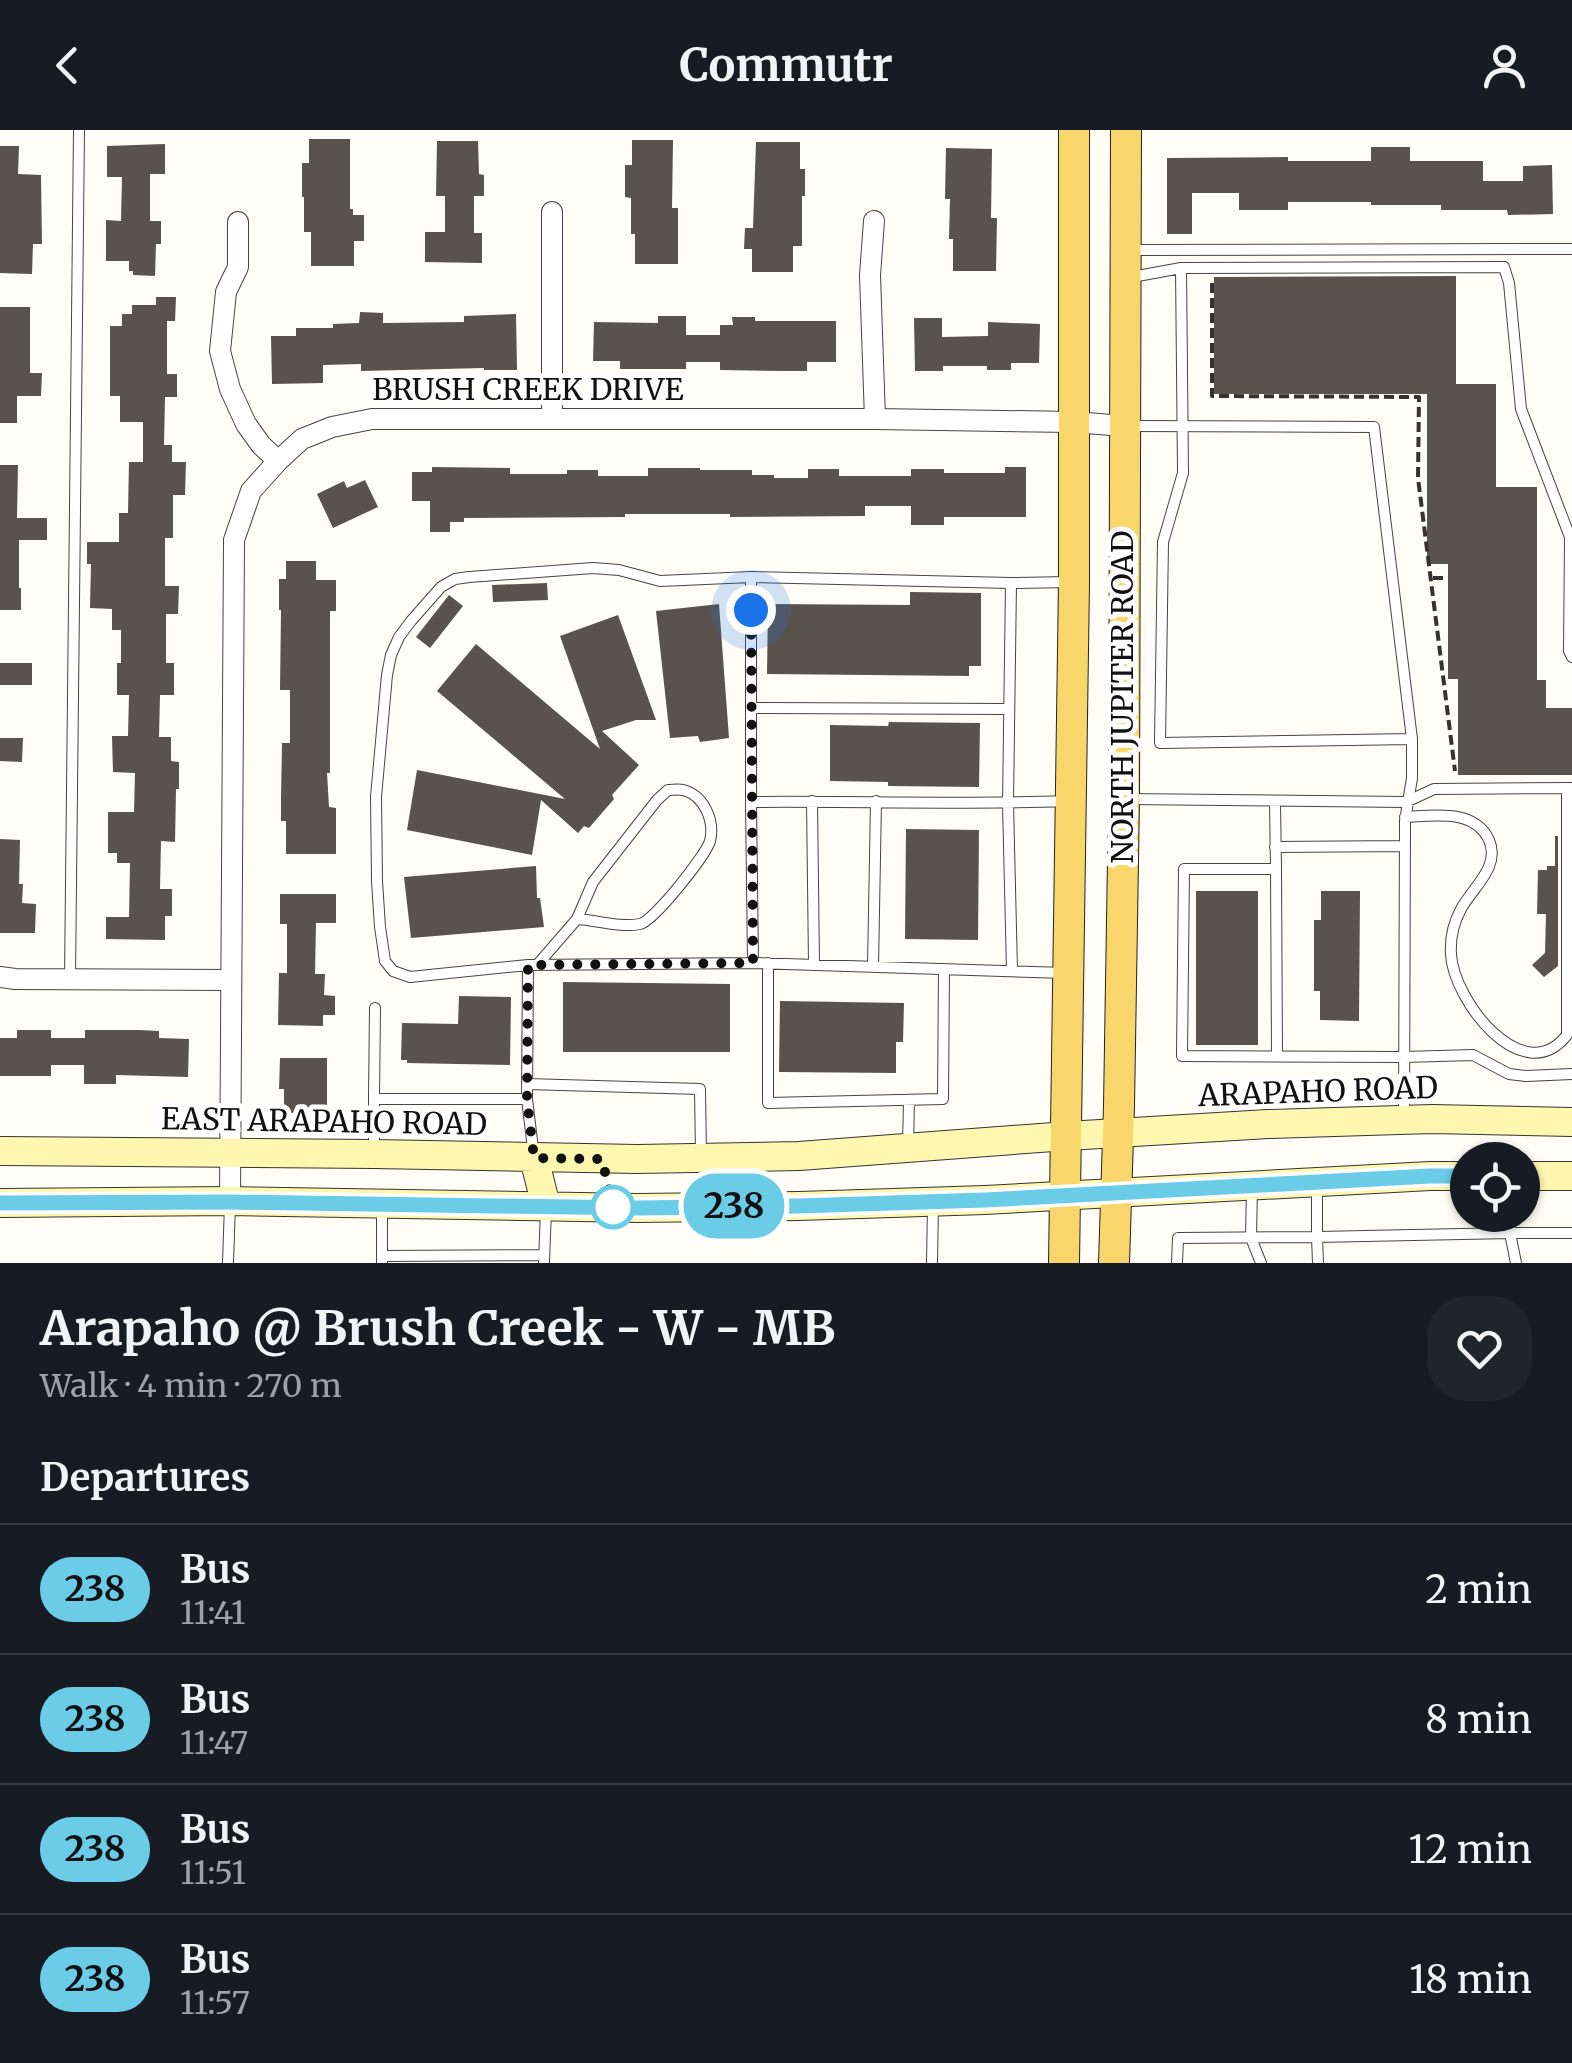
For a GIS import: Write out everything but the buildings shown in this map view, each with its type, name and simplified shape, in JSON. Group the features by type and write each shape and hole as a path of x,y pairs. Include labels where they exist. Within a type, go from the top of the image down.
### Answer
{"main road":[{"name":"NORTH JUPITER ROAD","path":"1064,1263 1074,582 1074,130"},
{"name":"NORTH JUPITER ROAD","path":"1114,1263 1124,800 1126,130"},
{"path":"1072,801 1124,800"},
{"name":"ARAPAHO ROAD","path":"1067,1136 1404,1120 1572,1122"},
{"name":"EAST ARAPAHO ROAD","path":"0,1151 700,1158 798,1156 1067,1136"},
{"path":"534,1158 546,1206"},
{"path":"1540,1176 1572,1176"},
{"path":"0,1203 726,1207 933,1202 1450,1177"}],"street":[{"path":"552,212 552,418"},
{"path":"874,221 870,275 875,418"},
{"path":"238,222 238,267 226,292 220,351 246,424 260,445 278,460"},
{"name":"BRUSH CREEK DRIVE","path":"230,1202 234,540 252,490 302,439 372,418 875,418 1124,426"},
{"path":"0,977 230,980"}],"lane":[{"path":"70,980 79,130"},
{"path":"1126,264 1572,249"},
{"path":"1126,264 1181,268 1504,267 1509,283 1521,409 1570,537 1572,657"},
{"path":"1181,268 1183,474 1163,542 1160,743 1412,740"},
{"path":"1124,426 1374,427 1412,740 1404,846 1404,1120"},
{"path":"1069,973 768,963 533,964 410,977 393,971 382,948 376,797 391,655 399,637 441,588 455,580 593,568 660,581 750,577 1074,582"},
{"path":"750,577 753,963"},
{"path":"1010,583 1008,804 1012,971"},
{"path":"751,708 1009,709"},
{"path":"1124,800 1406,802 1434,789 1570,788 1570,1015 1567,1035 1550,1051 1516,1049 1502,1040 1470,1007 1452,968 1454,926 1462,907 1488,870 1490,842 1479,827 1465,818 1405,817"},
{"path":"534,1158 527,1099 533,964 577,918 593,882 668,790 684,790 700,800 712,830 709,846 656,914 642,924 577,918"},
{"path":"874,967 876,800"},
{"path":"812,801 814,964"},
{"path":"752,802 1072,801"},
{"path":"1274,802 1277,1056"},
{"path":"1275,846 1404,846"},
{"path":"1276,869 1184,869 1182,1056 1473,1054 1510,1074 1572,1074"},
{"path":"768,963 768,1103 943,1100 944,969"},
{"path":"374,1154 375,1008"},
{"path":"527,1084 700,1089 700,1158"},
{"path":"374,1099 527,1099"},
{"path":"908,1101 908,1148"},
{"path":"1316,1182 1318,1263"},
{"path":"1252,1185 1251,1238 1262,1263"},
{"path":"228,1263 230,1202"},
{"path":"932,1263 933,1202"},
{"path":"382,1204 382,1260 544,1259 546,1206"},
{"path":"1510,1233 1516,1263"},
{"path":"1178,1263 1178,1238 1572,1233"}],"path":[{"path":"1212,278 1212,396 1419,397 1418,478 1455,771"},
{"path":"1430,578 1448,578"}],"bus line":[{"name":"238","path":"0,1203 798,1206 1450,1176"}],"route":[{"path":"613,1207 602,1159 534,1158 527,1099 528,965 753,963 751,610"}]}
